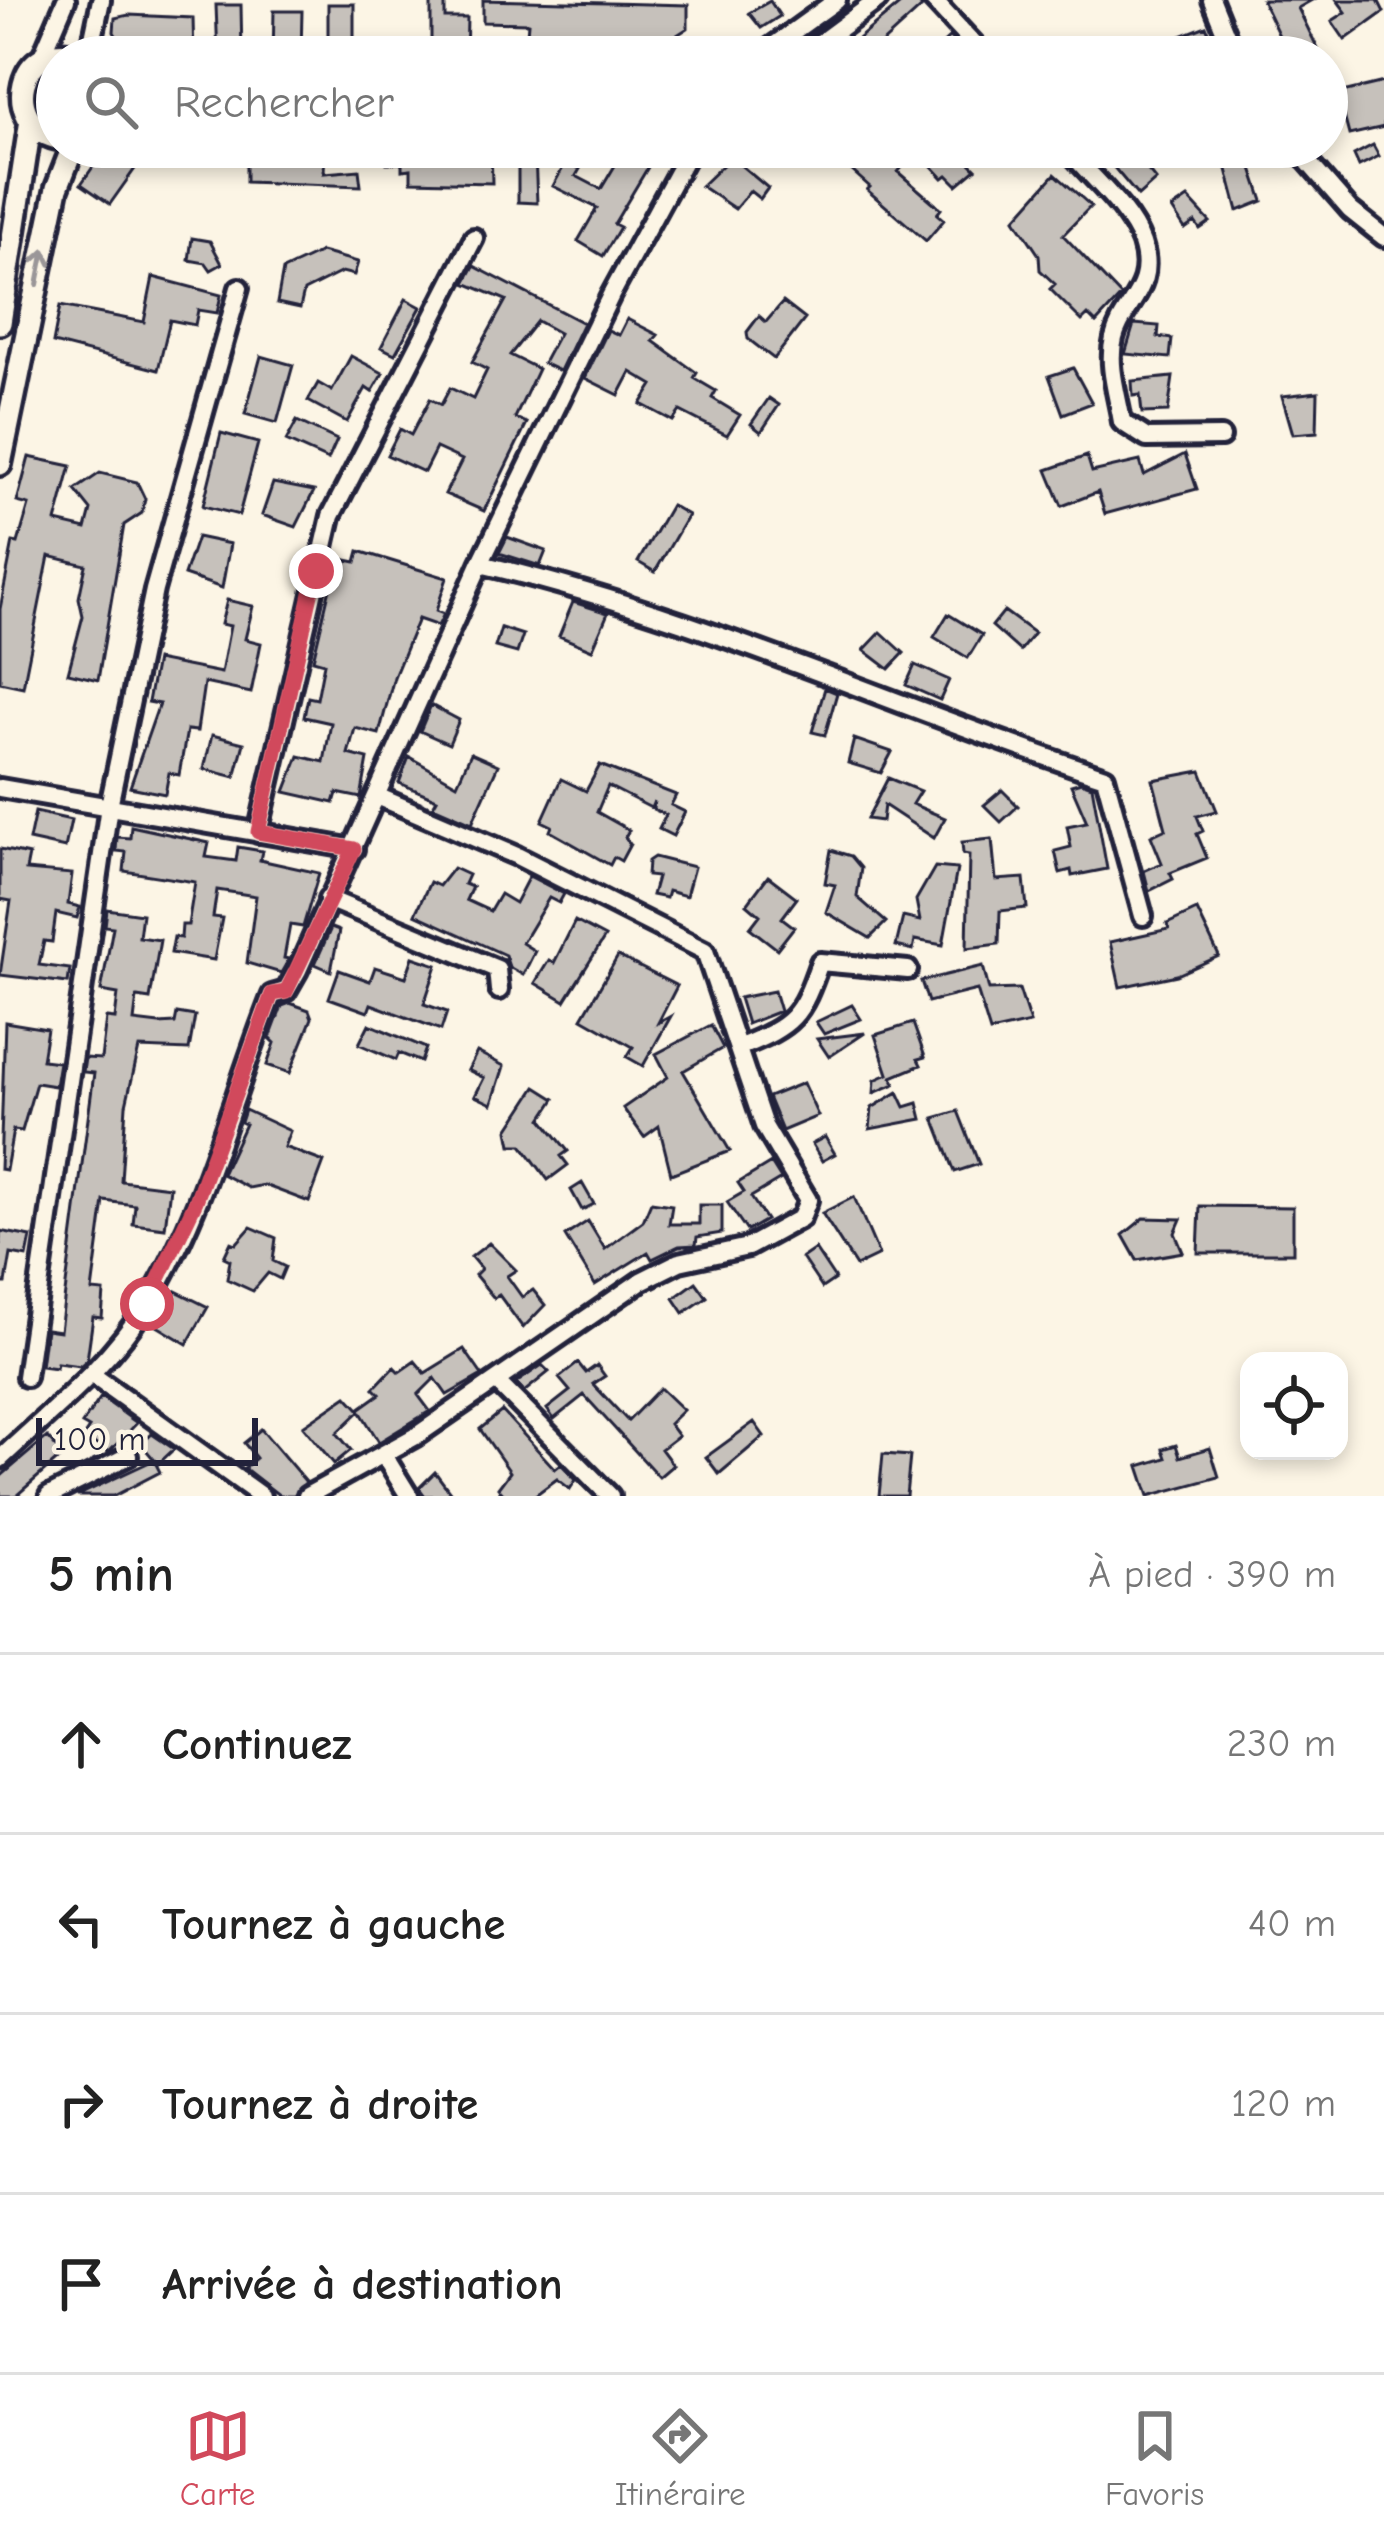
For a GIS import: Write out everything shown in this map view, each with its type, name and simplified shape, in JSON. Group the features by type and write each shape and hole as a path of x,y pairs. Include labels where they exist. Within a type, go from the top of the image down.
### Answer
{"main road":[{"path":"0,66 36,61"},
{"path":"0,322 18,86 36,61"},
{"path":"0,464 65,168"}],"street":[{"path":"48,36 66,0"},
{"path":"90,36 100,0"},
{"path":"787,36 837,0"},
{"path":"829,36 878,0"},
{"path":"933,0 966,36"},
{"path":"1212,0 1227,36"},
{"path":"0,1459 92,1374 147,1304 196,1201 272,994 286,992 292,981 480,564 610,295 680,168"},
{"path":"1083,168 1142,243 1144,274 1138,301 1114,334 1122,422 1147,438 1221,437"},
{"path":"1313,168 1350,211 1384,237"},
{"path":"258,832 331,516 475,238"},
{"path":"26,1377 109,806 154,590 239,288"},
{"path":"480,564 578,586 830,673 976,735 1106,777 1143,916"},
{"path":"0,788 354,849"},
{"path":"307,1496 497,1382 641,1281 679,1262 748,1247 801,1218 808,1200 764,1126 705,951 538,866 377,796"},
{"path":"328,899 497,969 499,990"},
{"path":"740,1047 776,1032 802,1013 820,962 908,970"},
{"path":"92,1374 261,1496"},
{"path":"497,1382 610,1496"},
{"path":"383,1454 410,1496"},
{"path":"49,1496 128,1456"}],"building":[{"path":"431,0 445,0 445,18 467,18 467,36 431,36"},
{"path":"483,0 688,5 688,28 676,36 527,34 528,23 483,22"},
{"path":"905,0 916,0 922,7 890,36 861,36"},
{"path":"1262,0 1312,0 1298,8 1312,36 1279,36"},
{"path":"1337,0 1378,0 1384,12 1348,38 1332,21 1346,12"},
{"path":"770,1 780,16 761,28 749,13"},
{"path":"328,4 354,4 354,36 328,36"},
{"path":"216,5 241,5 242,36 217,36"},
{"path":"274,11 302,11 301,36 273,36"},
{"path":"115,18 193,18 193,36 116,36"},
{"path":"1206,26 1210,36 1181,36"},
{"path":"1384,82 1384,127 1349,135 1348,91"},
{"path":"1373,145 1379,156 1359,166 1354,155"},
{"path":"92,168 136,168 110,204 81,184"},
{"path":"246,168 324,168 324,173 359,170 361,186 246,182"},
{"path":"402,168 492,168 492,183 411,181 411,169"},
{"path":"518,168 536,168 537,203 518,202"},
{"path":"563,168 578,168 576,176 601,189 614,168 647,168 614,224 620,227 603,256 578,241 597,208 553,186"},
{"path":"720,168 744,168 768,188 760,199 750,191 735,209 701,186"},
{"path":"901,168 898,172 941,209 937,214 944,220 926,241 851,170"},
{"path":"934,168 976,169 957,185 947,175 943,178"},
{"path":"1114,168 1146,168 1156,180 1138,196"},
{"path":"1227,168 1252,168 1263,201 1238,211"},
{"path":"1055,174 1091,206 1063,235 1121,296 1096,323 1088,315 1082,321 1050,289 1055,284 1040,270 1039,255 1015,219"},
{"path":"1188,198 1210,222 1200,229 1195,222 1185,229 1172,209"},
{"path":"192,238 210,241 222,264 211,270 206,263 189,260"},
{"path":"321,252 358,262 354,275 342,272 304,291 300,308 277,303 283,270"},
{"path":"474,266 583,323 560,371 543,363 559,333 537,321 510,355 538,369 515,418 527,423 484,511 445,494 462,460 436,448 424,472 387,455 400,429 411,435 430,399 441,405 450,388 473,399 487,370 472,362 506,300 465,283"},
{"path":"153,277 221,295 217,313 198,310 195,325 170,320 158,370 53,343 60,306 144,322"},
{"path":"406,299 421,307 395,354 381,347"},
{"path":"783,302 805,319 774,359 748,339 747,332 759,316 766,322"},
{"path":"627,319 658,335 653,341 716,391 712,398 740,415 727,435 680,411 673,421 641,404 653,385 631,372 619,395 585,378 608,330 619,335"},
{"path":"1134,324 1159,326 1158,337 1172,339 1170,358 1125,354"},
{"path":"261,356 293,365 277,423 245,414"},
{"path":"351,356 383,373 372,392 366,388 347,422 308,401 318,383 332,391"},
{"path":"1073,368 1092,403 1063,414 1049,376"},
{"path":"1173,377 1168,412 1142,413 1132,381"},
{"path":"1318,392 1317,432 1293,434 1282,396"},
{"path":"769,398 779,405 761,432 751,424"},
{"path":"297,421 337,440 328,460 286,441"},
{"path":"221,433 258,443 239,515 203,506"},
{"path":"1185,454 1197,489 1105,514 1098,492 1062,506 1047,470 1087,456 1092,472 1140,461 1144,475"},
{"path":"29,457 71,466 56,522 86,529 91,510 75,490 100,473 137,482 145,499 142,513 124,525 98,680 68,673 83,616 79,598 86,565 49,556 23,687 0,682 0,609 13,542 18,543 29,505 17,502"},
{"path":"273,483 314,491 296,527 262,515"},
{"path":"671,505 688,515 655,572 638,562"},
{"path":"197,537 230,544 222,588 184,575"},
{"path":"507,537 546,551 540,566 499,553"},
{"path":"359,551 447,578 436,611 444,614 438,626 418,619 394,677 379,734 355,728 348,754 368,759 361,798 337,793 334,803 285,792 299,756 324,762 331,723 304,717 308,697 317,699 324,663 313,660 337,558 356,562"},
{"path":"227,600 253,606 245,639 261,643 251,693 204,683 197,731 187,730 179,775 169,773 165,794 130,787 159,704 148,702 156,660 221,673 230,626 221,624"},
{"path":"573,602 608,613 592,650 559,636"},
{"path":"1004,611 1034,633 1020,651 992,626"},
{"path":"948,614 982,635 968,658 934,637"},
{"path":"501,628 523,635 517,653 495,647"},
{"path":"881,632 904,653 889,669 864,650"},
{"path":"915,665 949,680 940,700 906,685"},
{"path":"825,688 837,693 825,735 812,732"},
{"path":"431,705 459,720 449,744 420,731"},
{"path":"212,735 244,743 235,777 204,769"},
{"path":"854,739 892,752 881,773 848,763"},
{"path":"471,753 498,765 472,823 433,806 437,799 399,783 409,757 457,784"},
{"path":"600,765 676,795 671,805 685,812 673,836 659,829 666,815 653,809 654,801 651,808 608,786 597,812 629,830 625,837 630,844 621,861 614,857 610,865 550,831 552,826 542,821 561,779 586,791"},
{"path":"1201,771 1217,811 1197,816 1203,831 1197,834 1207,858 1170,873 1173,879 1149,891 1144,871 1162,863 1151,836 1166,829 1153,780"},
{"path":"888,778 920,791 912,804 945,818 934,838 884,805 882,821 867,819"},
{"path":"1071,785 1092,786 1107,869 1072,876 1071,870 1060,873 1055,851 1071,847 1067,826 1087,822"},
{"path":"1002,790 1018,806 1001,822 984,805"},
{"path":"35,812 71,820 65,848 29,840"},
{"path":"131,826 209,843 206,857 236,861 238,847 262,851 260,860 319,873 303,927 290,925 284,958 289,959 281,973 247,963 256,896 217,890 213,917 222,918 214,960 171,953 174,937 181,938 182,925 188,925 195,882 124,871 126,852 116,851 117,837 130,838"},
{"path":"992,839 996,880 1024,878 1027,908 1000,911 999,944 967,948 969,855 963,854 962,842"},
{"path":"0,849 29,855 26,870 72,874 68,904 80,907 77,918 56,913 52,942 44,941 39,965 70,969 68,983 0,975 11,901 0,899"},
{"path":"831,850 851,856 861,868 857,897 886,922 870,938 826,912 835,885 825,883"},
{"path":"654,857 694,867 686,896 668,891 666,898 652,895 657,877 647,876 648,861"},
{"path":"935,867 957,869 943,945 915,940 913,950 896,946 903,917 920,921 916,900"},
{"path":"453,868 468,875 464,884 472,887 466,900 490,911 500,894 515,903 529,876 564,894 559,903 549,898 522,943 535,951 523,975 509,967 505,955 415,914 430,882 439,886"},
{"path":"768,876 797,898 782,918 794,927 777,949 750,928 760,915 747,904"},
{"path":"107,909 142,914 139,937 160,940 150,999 137,997 134,1021 175,1023 177,1013 195,1016 189,1050 139,1048 126,1105 121,1181 170,1187 165,1228 133,1224 135,1205 104,1201 92,1291 104,1292 102,1318 93,1317 87,1360 80,1366 57,1363 56,1368 41,1366 46,1329 60,1331 94,1073 83,1072 85,1058 101,1059 106,1018 115,1019 118,994 101,991 113,927 105,926"},
{"path":"1197,910 1219,956 1177,975 1120,987 1110,942 1169,929 1167,924"},
{"path":"575,921 605,937 565,1001 535,983 549,960 554,963"},
{"path":"331,928 339,931 331,971 315,964"},
{"path":"618,956 677,986 658,1023 671,1016 643,1066 627,1057 633,1047 582,1018"},
{"path":"413,957 437,965 424,1004 447,1012 441,1030 371,1004 368,1012 329,998 339,970 370,981 375,967 406,977"},
{"path":"983,966 989,990 1019,989 1030,1023 990,1032 977,990 928,1002 921,981"},
{"path":"774,991 780,1011 747,1024 739,998"},
{"path":"290,1003 309,1010 312,1018 290,1073 267,1065 275,1043 270,1038 282,1006"},
{"path":"852,1005 861,1019 824,1034 816,1022"},
{"path":"5,1022 47,1029 42,1060 59,1062 55,1086 36,1083 22,1131 13,1130 6,1170 0,1169"},
{"path":"913,1023 925,1057 918,1059 921,1065 892,1077 895,1084 874,1093 875,1080 888,1074 875,1035"},
{"path":"369,1024 426,1048 421,1062 399,1053 396,1060 359,1044"},
{"path":"711,1025 723,1048 683,1071 730,1151 671,1174 659,1126 644,1137 623,1108 668,1077 656,1054"},
{"path":"865,1033 829,1057 817,1039"},
{"path":"477,1052 504,1066 492,1104 475,1096 484,1078 468,1070"},
{"path":"803,1083 818,1116 782,1131 768,1097"},
{"path":"536,1087 555,1099 542,1119 568,1151 561,1156 568,1165 548,1180 522,1145 511,1145 508,1130"},
{"path":"898,1092 905,1107 918,1103 922,1119 870,1129 872,1108"},
{"path":"245,1110 290,1131 284,1147 324,1162 309,1202 264,1185 249,1188 222,1174 245,1124 241,1122"},
{"path":"958,1111 979,1164 955,1172 934,1118"},
{"path":"825,1137 835,1154 822,1161 812,1144"},
{"path":"771,1163 781,1179 751,1197 766,1220 747,1231 727,1202 744,1192 738,1183"},
{"path":"582,1183 594,1204 582,1210 571,1190"},
{"path":"854,1197 879,1255 856,1266 822,1213"},
{"path":"651,1202 672,1205 669,1224 699,1224 699,1205 722,1205 722,1233 697,1237 696,1245 679,1246 652,1259 648,1252 595,1285 565,1236 588,1221 605,1249 643,1221"},
{"path":"1200,1206 1293,1207 1293,1253 1198,1253"},
{"path":"1144,1218 1181,1219 1175,1233 1183,1252 1137,1260 1123,1235"},
{"path":"251,1227 276,1238 273,1261 285,1267 280,1279 268,1273 253,1291 227,1279 230,1260 224,1257 231,1242 236,1244"},
{"path":"0,1231 31,1237 27,1257 11,1254 6,1283 0,1283"},
{"path":"489,1243 516,1270 507,1276 522,1297 533,1290 545,1305 523,1328 499,1295 494,1298 475,1275 481,1269 471,1257"},
{"path":"815,1249 835,1279 822,1288 802,1258"},
{"path":"696,1282 707,1297 684,1313 674,1298"},
{"path":"176,1291 208,1307 187,1344 157,1326"},
{"path":"464,1349 482,1375 447,1395 435,1378 418,1395 430,1411 379,1442 360,1411 337,1433 351,1450 334,1464 303,1426 347,1396 359,1409 380,1394 374,1388 394,1367 399,1372 415,1361 425,1373"},
{"path":"578,1363 586,1373 597,1365 605,1376 593,1384 628,1421 660,1388 683,1410 669,1424 678,1436 661,1449 673,1465 659,1477 584,1395 554,1419 547,1409 570,1391 559,1378"},
{"path":"542,1365 549,1372 524,1392 516,1383"},
{"path":"101,1397 137,1423 109,1452 83,1437 89,1428 82,1424"},
{"path":"502,1411 555,1469 561,1464 576,1480 570,1489 557,1479 534,1496 505,1496 498,1488 510,1472 480,1429"},
{"path":"754,1422 764,1436 719,1474 706,1457"},
{"path":"261,1429 306,1482 294,1496 280,1496 244,1468 256,1458 244,1443"},
{"path":"152,1434 174,1449 158,1464 141,1444"},
{"path":"47,1437 63,1455 16,1496 0,1496 0,1477"},
{"path":"1176,1445 1180,1457 1210,1448 1219,1477 1149,1496 1139,1466 1166,1458 1163,1449"},
{"path":"883,1454 910,1456 906,1496 879,1496"},
{"path":"154,1460 160,1472 114,1496 77,1496"},
{"path":"435,1472 453,1496 425,1496 419,1488"}],"route":[{"path":"147,1304 196,1201 272,994 286,992 354,849 258,832 316,571"}]}
